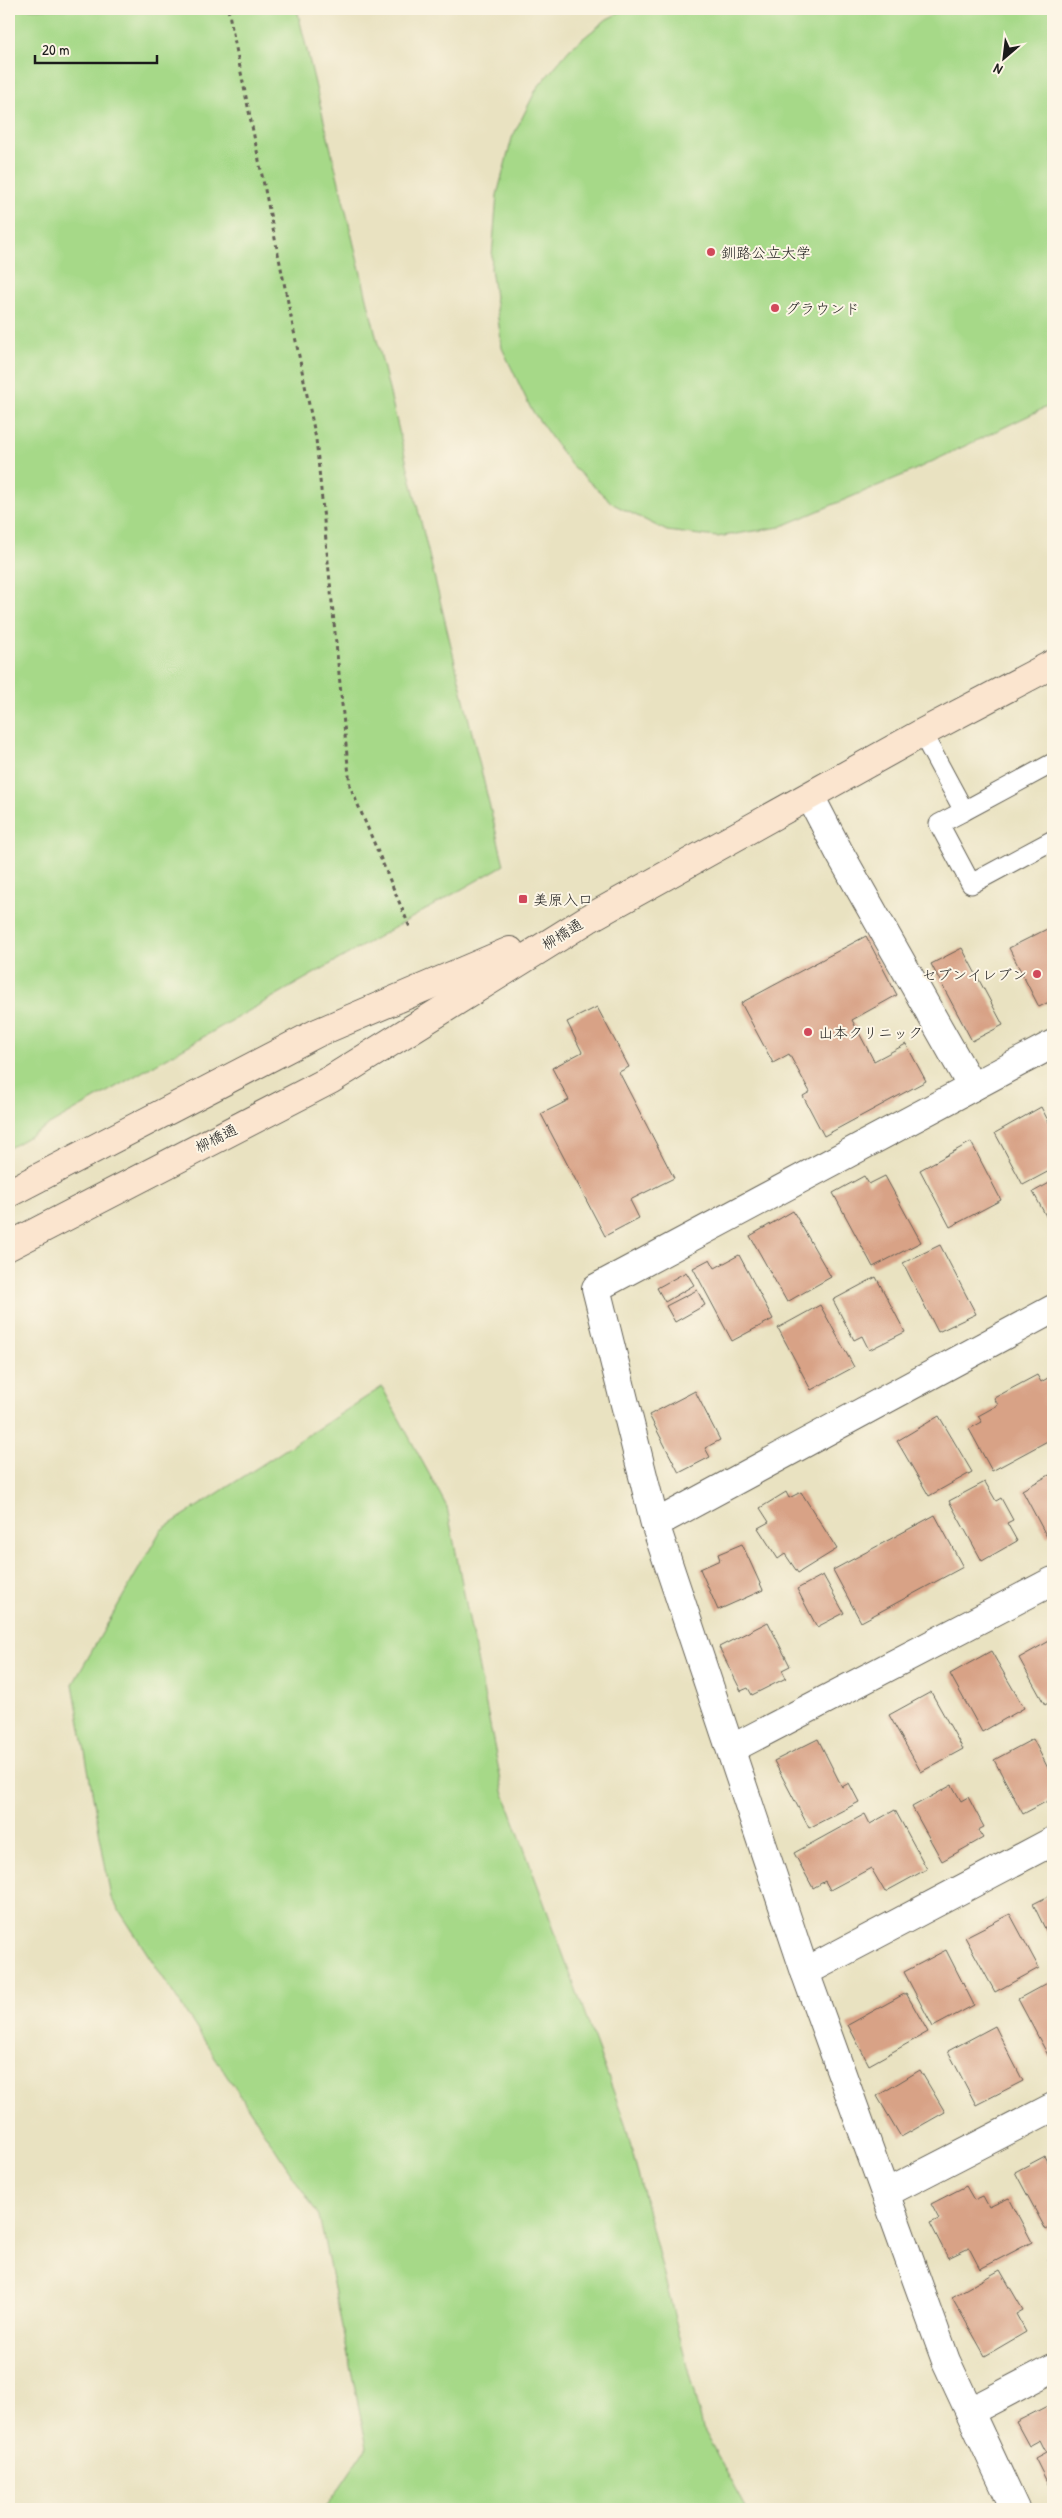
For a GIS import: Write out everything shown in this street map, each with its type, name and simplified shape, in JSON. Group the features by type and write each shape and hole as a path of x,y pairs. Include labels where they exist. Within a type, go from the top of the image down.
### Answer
{"street":[{"path":"588,919 922,733 1053,664"},
{"path":"810,796 839,852 972,1087"},
{"name":"柳橋通","path":"9,1193 317,1033 588,919"},
{"name":"柳橋通","path":"9,1246 330,1080 588,919"},
{"path":"1014,2509 971,2411 946,2361 805,1972 655,1524 596,1288 1053,1044"},
{"path":"655,1524 1053,1309"},
{"path":"731,1749 1053,1581"},
{"path":"805,1972 1053,1841"},
{"path":"886,2193 1053,2107"},
{"path":"971,2411 1053,2368"}],"lane":[{"path":"922,733 964,811"},
{"path":"1053,763 939,824 971,884 1053,840"}],"path":[{"path":"228,9 316,439 350,786 411,930"}],"green space":[{"path":"9,9 297,9 504,865 9,1148"},
{"name":"グラウンド","path":"627,9 1053,9 1053,404 908,473 780,527 717,537 667,531 613,504 571,465 531,409 502,348 491,268 497,195 512,138 537,88 570,49 607,19"},
{"path":"382,1387 447,1507 503,1791 625,2123 704,2432 747,2509 325,2509 367,2447 319,2216 111,1898 73,1684 161,1530"}],"building":[{"name":"セブンイレブン","path":"1053,926 1053,1000 1039,1007 1009,948"},
{"name":"山本クリニック","path":"866,936 897,995 852,1020 874,1061 906,1044 926,1081 824,1136 803,1096 810,1092 789,1054 773,1063 741,1003"},
{"path":"962,948 1003,1025 972,1041 931,964"},
{"path":"597,1007 629,1067 619,1072 674,1178 630,1200 639,1218 605,1236 541,1114 569,1100 552,1068 582,1052 567,1022"},
{"path":"1041,1107 1053,1130 1053,1169 1023,1185 995,1133"},
{"path":"971,1142 1001,1200 950,1227 920,1170"},
{"path":"864,1176 869,1184 885,1176 921,1242 873,1267 833,1193"},
{"path":"1053,1181 1053,1229 1033,1192"},
{"path":"793,1211 831,1277 787,1302 750,1236"},
{"path":"940,1245 976,1314 938,1332 903,1263"},
{"path":"739,1255 773,1319 732,1341 693,1268 710,1259 715,1268"},
{"path":"686,1272 694,1285 665,1302 657,1288"},
{"path":"876,1277 905,1332 869,1350 862,1336 854,1340 833,1300"},
{"path":"697,1290 705,1305 675,1322 666,1306"},
{"path":"820,1305 854,1367 811,1390 778,1328"},
{"path":"1037,1375 1041,1382 1053,1375 1053,1438 992,1471 969,1429 982,1422 978,1416 998,1405 994,1398"},
{"path":"695,1391 720,1440 705,1448 710,1457 679,1473 649,1415"},
{"path":"939,1416 972,1472 929,1496 897,1441"},
{"path":"1053,1473 1053,1533 1047,1537 1022,1490"},
{"path":"985,1482 996,1501 1001,1498 1013,1520 1007,1523 1017,1541 982,1561 949,1501"},
{"path":"786,1492 789,1498 801,1492 837,1549 798,1573 785,1554 778,1559 758,1528 769,1522 760,1508"},
{"path":"935,1515 963,1567 861,1622 833,1570"},
{"path":"742,1544 763,1590 718,1610 700,1569 720,1560 718,1554"},
{"path":"823,1575 844,1613 817,1627 797,1589"},
{"path":"768,1622 790,1666 782,1670 786,1678 752,1695 748,1688 741,1691 719,1647"},
{"path":"1053,1639 1053,1700 1045,1705 1019,1658"},
{"path":"991,1651 1024,1708 982,1732 950,1674"},
{"path":"931,1692 963,1749 921,1772 889,1715"},
{"path":"818,1739 842,1787 849,1783 859,1802 809,1828 774,1761"},
{"path":"1033,1739 1053,1778 1053,1798 1023,1814 994,1760"},
{"path":"952,1785 961,1801 968,1797 984,1827 978,1830 983,1838 942,1861 912,1807"},
{"path":"895,1810 927,1869 885,1892 871,1868 830,1890 825,1881 813,1888 794,1853 865,1814 870,1824"},
{"path":"1053,1894 1053,1945 1033,1904"},
{"path":"1010,1914 1039,1968 995,1992 965,1937"},
{"path":"946,1950 974,2005 933,2027 904,1972"},
{"path":"1053,1980 1053,2055 1049,2057 1018,1999"},
{"path":"906,1993 928,2032 869,2065 848,2025"},
{"path":"995,2026 1023,2081 976,2105 948,2051"},
{"path":"920,2070 945,2112 901,2137 877,2096"},
{"path":"1045,2156 1053,2171 1053,2226 1046,2230 1015,2172"},
{"path":"966,2186 974,2200 983,2196 989,2207 1009,2198 1032,2242 980,2269 969,2248 948,2258 930,2223 939,2219 931,2204"},
{"path":"1053,2255 1053,2271 1047,2259"},
{"path":"1000,2270 1023,2310 1016,2314 1026,2332 985,2356 952,2297"},
{"path":"1053,2403 1053,2494 1035,2458 1046,2452 1040,2440 1029,2446 1016,2422"}],"place":[{"name":"釧路公立大学","path":"711,252"},
{"name":"グラウンド","path":"775,308"},
{"name":"美原入口","path":"523,899"},
{"name":"セブンイレブン","path":"1037,974"},
{"name":"山本クリニック","path":"808,1032"}]}
